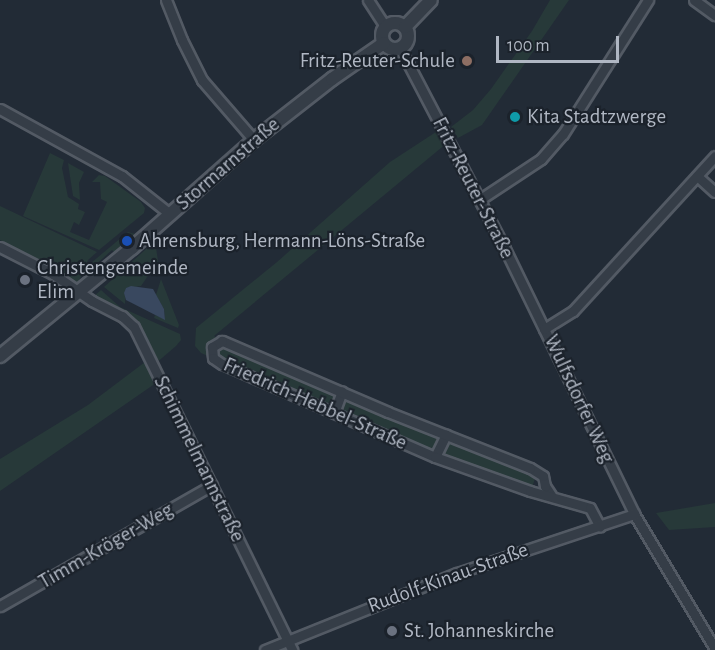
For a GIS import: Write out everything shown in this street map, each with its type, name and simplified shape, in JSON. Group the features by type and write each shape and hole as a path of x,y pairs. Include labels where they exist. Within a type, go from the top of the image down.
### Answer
{"street":[{"path":"166,0 182,40 202,80 254,140"},
{"path":"368,0 386,26"},
{"path":"405,27 431,0"},
{"path":"479,200 541,159 564,134 648,0"},
{"path":"694,0 715,15"},
{"path":"394,22 405,27 408,38 400,48 392,49 384,43 382,34 386,26 394,22"},
{"name":"Stormarnstraße","path":"0,356 79,293 254,140 324,85 384,43"},
{"name":"Fritz-Reuter-Straße","path":"400,48 544,329"},
{"path":"0,109 122,176 170,214"},
{"name":"Wulfsdorfer Weg","path":"715,156 573,311 544,329 634,514 715,649"},
{"path":"697,176 715,192"},
{"name":"Schimmelmannstraße","path":"0,247 53,274 79,293 122,316 134,327 292,650"},
{"name":"Friedrich-Hebbel-Straße","path":"551,495 540,472 222,341 212,347 213,358 222,364 435,458 530,492 551,495 590,508 600,527"},
{"path":"334,413 342,392"},
{"path":"435,458 446,434"},
{"name":"Timm-Kröger-Weg","path":"0,606 212,485"},
{"name":"Rudolf-Kinau-Straße","path":"265,650 458,573 634,514"}],"shaded area":[{"path":"550,0 569,0 482,125 458,138 451,127 473,110 491,89 532,31"},
{"path":"439,130 447,143 214,336 231,347 536,475 532,488 431,451 201,353 195,346 196,328 277,262 390,162"},
{"path":"50,153 64,160 62,168 68,197 79,204 78,209 85,212 79,225 74,222 70,232 89,240 107,202 101,199 100,182 92,182 99,175 105,176 141,202 145,208 144,213 99,250 23,216"},
{"path":"68,163 84,172 79,183 80,200 73,196"},
{"path":"0,206 97,252 88,260 78,283 75,285 0,240"},
{"path":"128,232 135,234 115,253 112,250 92,268 94,271 91,273 91,263"},
{"path":"155,241 160,274 152,270 141,286 126,288 125,304 104,287"},
{"path":"161,279 179,325 178,328 154,318 155,315 165,319 164,309 156,295"},
{"path":"101,290 120,307 180,334 181,340 155,364 138,331 93,297"},
{"path":"145,362 156,383 0,491 0,459 88,405"},
{"path":"715,503 715,527 669,530 656,513"}],"water":[{"path":"131,286 153,289 164,309 165,320 126,300 124,293 126,288"}],"place":[{"name":"Fritz-Reuter-Schule","path":"467,61"},
{"name":"Kita Stadtzwerge","path":"515,117"},
{"name":"Ahrensburg, Hermann-Löns-Straße","path":"127,241"},
{"name":"Christengemeinde Elim","path":"25,280"},
{"name":"St. Johanneskirche","path":"392,631"}]}
